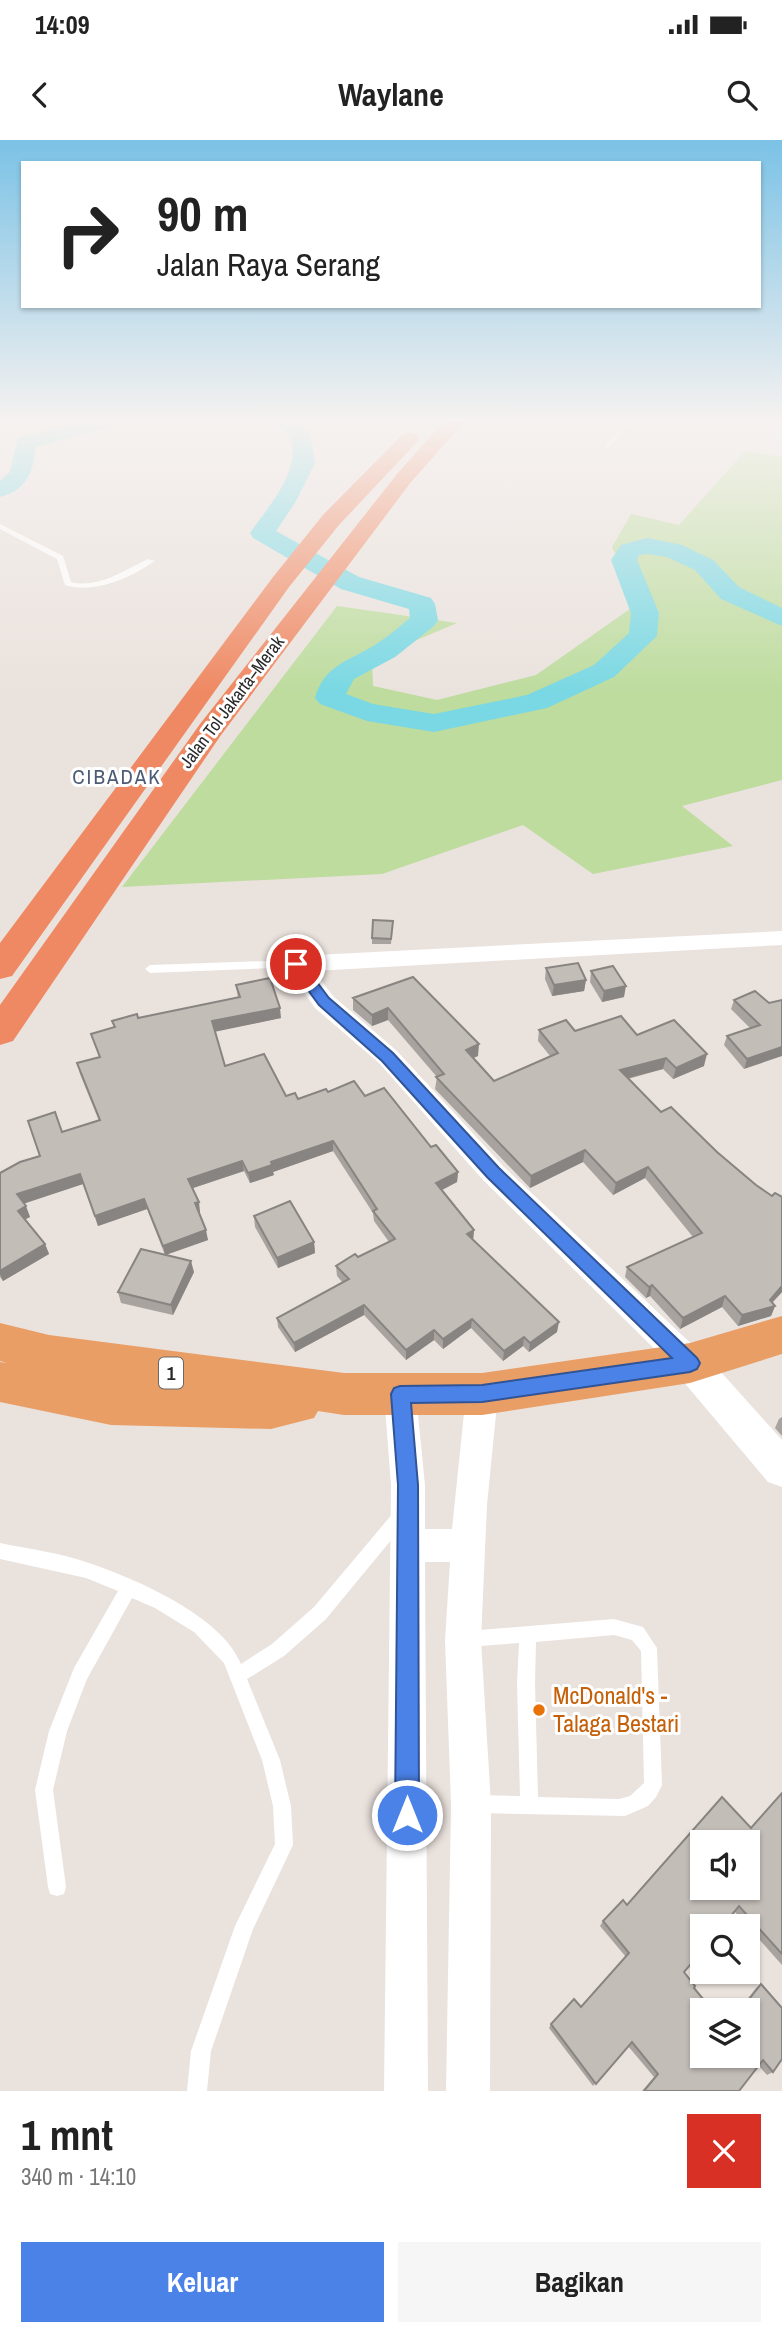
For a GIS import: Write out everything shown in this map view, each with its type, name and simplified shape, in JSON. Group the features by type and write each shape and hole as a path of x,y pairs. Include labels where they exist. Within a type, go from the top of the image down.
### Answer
{"highway":[{"name":"Jalan Tol Jakarta–Merak","path":"0,968 281,582 341,510"},
{"name":"Jalan Tol Jakarta–Merak","path":"0,1032 210,730 380,510"},
{"name":"1","path":"0,1342 63,1357 344,1394 482,1394 690,1363 782,1335"},
{"name":"1","path":"0,1382 111,1405 271,1408 344,1394"}],"street":[{"path":"296,964 782,938"},
{"path":"296,964 324,1002 388,1057 493,1173 690,1363 782,1469"},
{"path":"400,1394 408,1485 405,2091"},
{"path":"468,2091 471,1804 463,1640 468,1546 482,1394"},
{"path":"406,1545 468,1546"}],"lane":[{"path":"0,526 60,558 68,583 79,587 91,586 151,561"},
{"path":"0,535 13,532"},
{"path":"150,969 296,964"},
{"path":"237,1676 278,1650 320,1614 407,1508"},
{"path":"0,1551 87,1570 161,1602 200,1626 230,1657 271,1760 282,1806 284,1845 245,1926 201,2051 197,2091"},
{"path":"57,1886 44,1790 58,1731 80,1674 128,1588"},
{"path":"463,1640 614,1627 637,1633 647,1642 653,1785 641,1801 625,1808 471,1804"},
{"path":"528,1635 526,1683 529,1806"}],"green space":[{"path":"692,510 782,510 782,780 682,806 733,846 593,874 523,825 382,874 122,887 337,606 457,623 372,659 373,686 437,700 536,675 637,604 612,547 631,514 679,525"}],"building":[{"path":"373,920 393,921 391,939 372,938"},
{"path":"578,963 586,980 554,985 546,968"},
{"path":"613,966 626,986 604,991 591,971"},
{"path":"413,977 479,1044 466,1050 494,1081 558,1053 539,1030 566,1020 575,1031 621,1016 637,1035 674,1020 707,1054 676,1068 666,1058 620,1070 661,1112 671,1107 756,1185 772,1196 775,1193 782,1197 782,1286 770,1300 775,1306 742,1315 725,1296 683,1318 652,1285 649,1287 627,1267 702,1233 648,1167 616,1183 585,1150 531,1176 436,1077 444,1074 388,1008 372,1015 353,998"},
{"path":"270,978 280,1008 212,1021 225,1066 264,1054 286,1096 295,1093 298,1099 326,1089 328,1092 354,1081 365,1096 384,1088 431,1147 436,1145 458,1172 436,1183 474,1230 467,1234 559,1322 530,1343 524,1337 504,1351 472,1319 443,1339 434,1330 406,1350 364,1305 294,1343 277,1318 349,1279 336,1266 355,1254 358,1257 395,1239 373,1211 377,1209 333,1141 271,1162 272,1165 248,1173 242,1161 188,1179 199,1202 195,1203 206,1230 163,1246 144,1199 95,1216 80,1174 17,1194 26,1206 18,1211 45,1244 0,1271 0,1173 20,1162 40,1156 28,1121 55,1112 62,1132 100,1120 77,1063 100,1057 91,1034 115,1027 112,1021 137,1014 138,1018 240,997 236,985"},
{"path":"755,991 769,1003 782,1000 782,1047 747,1059 727,1036 760,1025 734,1000"},
{"path":"290,1201 314,1242 277,1258 254,1216"},
{"path":"141,1249 191,1261 171,1305 118,1292"},
{"path":"782,1793 782,1954 760,1929 760,1914 746,1914 739,1906 733,1914 690,1914 690,1965 684,1972 702,1998 690,1998 690,2068 757,2068 739,2091 644,2091 658,2074 632,2042 596,2084 551,2024 574,1999 581,2007 629,1953 603,1921 623,1900 627,1905 690,1833 690,1900 760,1900 760,1830 693,1830 722,1797 751,1828"},
{"path":"761,1984 782,2008 782,2059 773,2072 763,2060 760,2064 760,1998 750,1998"}],"waterway":[{"path":"278,510 262,533 350,583 422,604 424,620 385,651 351,668 337,680 330,698 367,712 434,723 536,702 604,671 643,636 645,613 624,560 630,550 647,546 673,550 704,565 730,593 782,618"}],"place":[{"name":"McDonald's - Talaga Bestari","path":"539,1710"}],"district":[{"name":"CIBADAK","path":"117,777"}],"route":[{"path":"296,964 324,1002 388,1057 493,1173 690,1363 482,1394 400,1394 408,1485 407,1815"}]}
